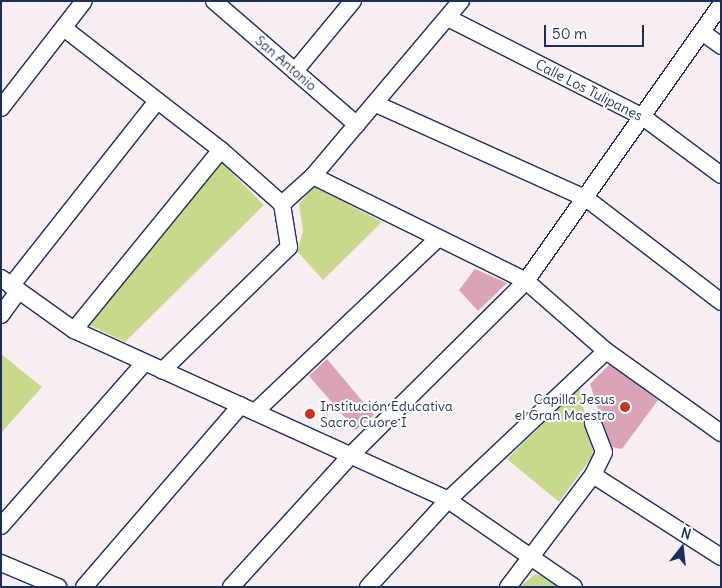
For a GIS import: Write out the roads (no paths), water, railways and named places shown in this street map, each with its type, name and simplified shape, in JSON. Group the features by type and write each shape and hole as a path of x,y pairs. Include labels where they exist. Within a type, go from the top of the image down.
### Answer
{"street":[{"path":"1,108 65,29 84,1"},
{"path":"294,71 353,1"},
{"path":"282,204 313,176 376,104 461,1"},
{"name":"San Antonio","path":"218,2 357,125"},
{"path":"230,587 352,454 526,281 587,200 721,5"},
{"name":"Calle Los Tulipanes","path":"448,18 643,117 721,175"},
{"path":"65,29 221,150 282,204 289,247 162,371"},
{"path":"702,32 721,46"},
{"path":"1,315 10,285 157,101"},
{"path":"376,104 587,200 721,302"},
{"path":"74,330 221,150"},
{"path":"313,176 526,281 606,351 721,433"},
{"path":"84,587 248,409 437,238"},
{"path":"10,285 74,330 144,363 352,454 448,500 574,587"},
{"path":"368,587 448,500 606,351"},
{"path":"1,526 144,363"},
{"path":"508,587 532,559 593,475 604,452 593,423"},
{"path":"593,475 721,557"},
{"path":"1,563 58,587"}],"place":[{"name":"Capilla Jesus el Gran Maestro","path":"625,407"},
{"name":"Institución Educativa Sacro Cuore I","path":"310,414"}]}
